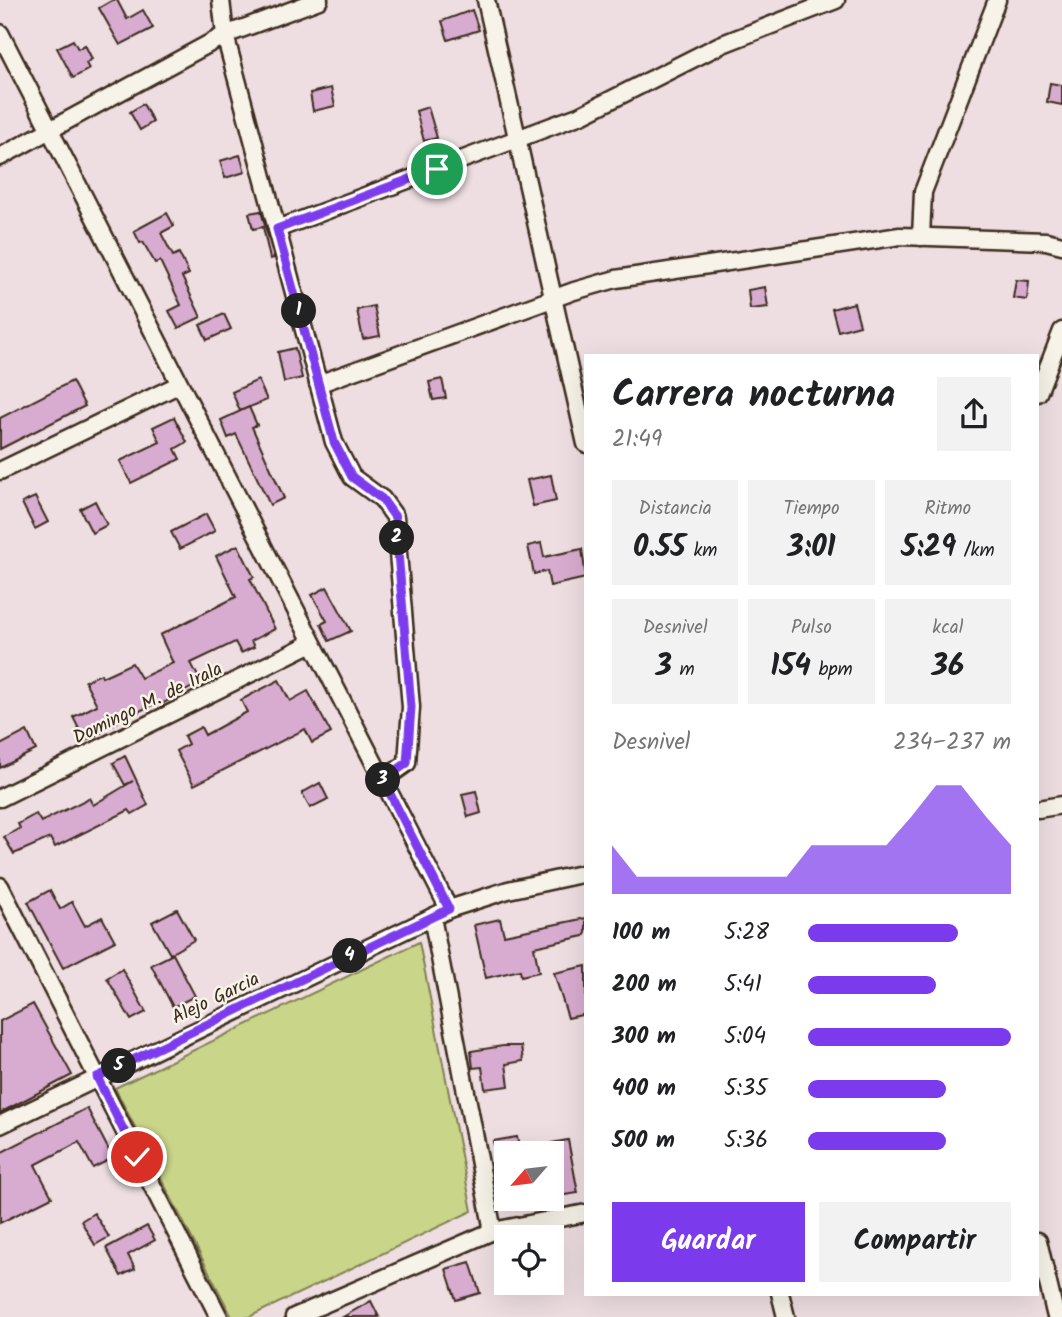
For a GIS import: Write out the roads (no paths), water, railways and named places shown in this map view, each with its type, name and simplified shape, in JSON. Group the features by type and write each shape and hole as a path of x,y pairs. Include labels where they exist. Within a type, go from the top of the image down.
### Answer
{"street":[{"path":"221,0 225,35 334,442 352,477 382,499 395,517 411,707 407,763 383,780"},
{"path":"0,157 225,35 319,0"},
{"path":"486,0 584,435"},
{"path":"277,229 581,115 720,45 836,0"},
{"path":"921,237 923,192 997,0"},
{"path":"0,33 178,385 449,909"},
{"path":"318,384 615,279 900,236 1046,241 1062,246"},
{"path":"1039,390 1062,331"},
{"path":"0,471 178,385"},
{"name":"Domingo M. de Irala","path":"0,798 312,643"},
{"path":"1039,809 1062,805"},
{"name":"Alejo Garcia","path":"0,1125 449,909 508,890 584,873"},
{"path":"0,886 219,1317"},
{"path":"432,917 493,1231"},
{"path":"294,1317 493,1231 584,1213"},
{"path":"1039,1245 1056,1317"},
{"path":"781,1296 786,1317"}]}
